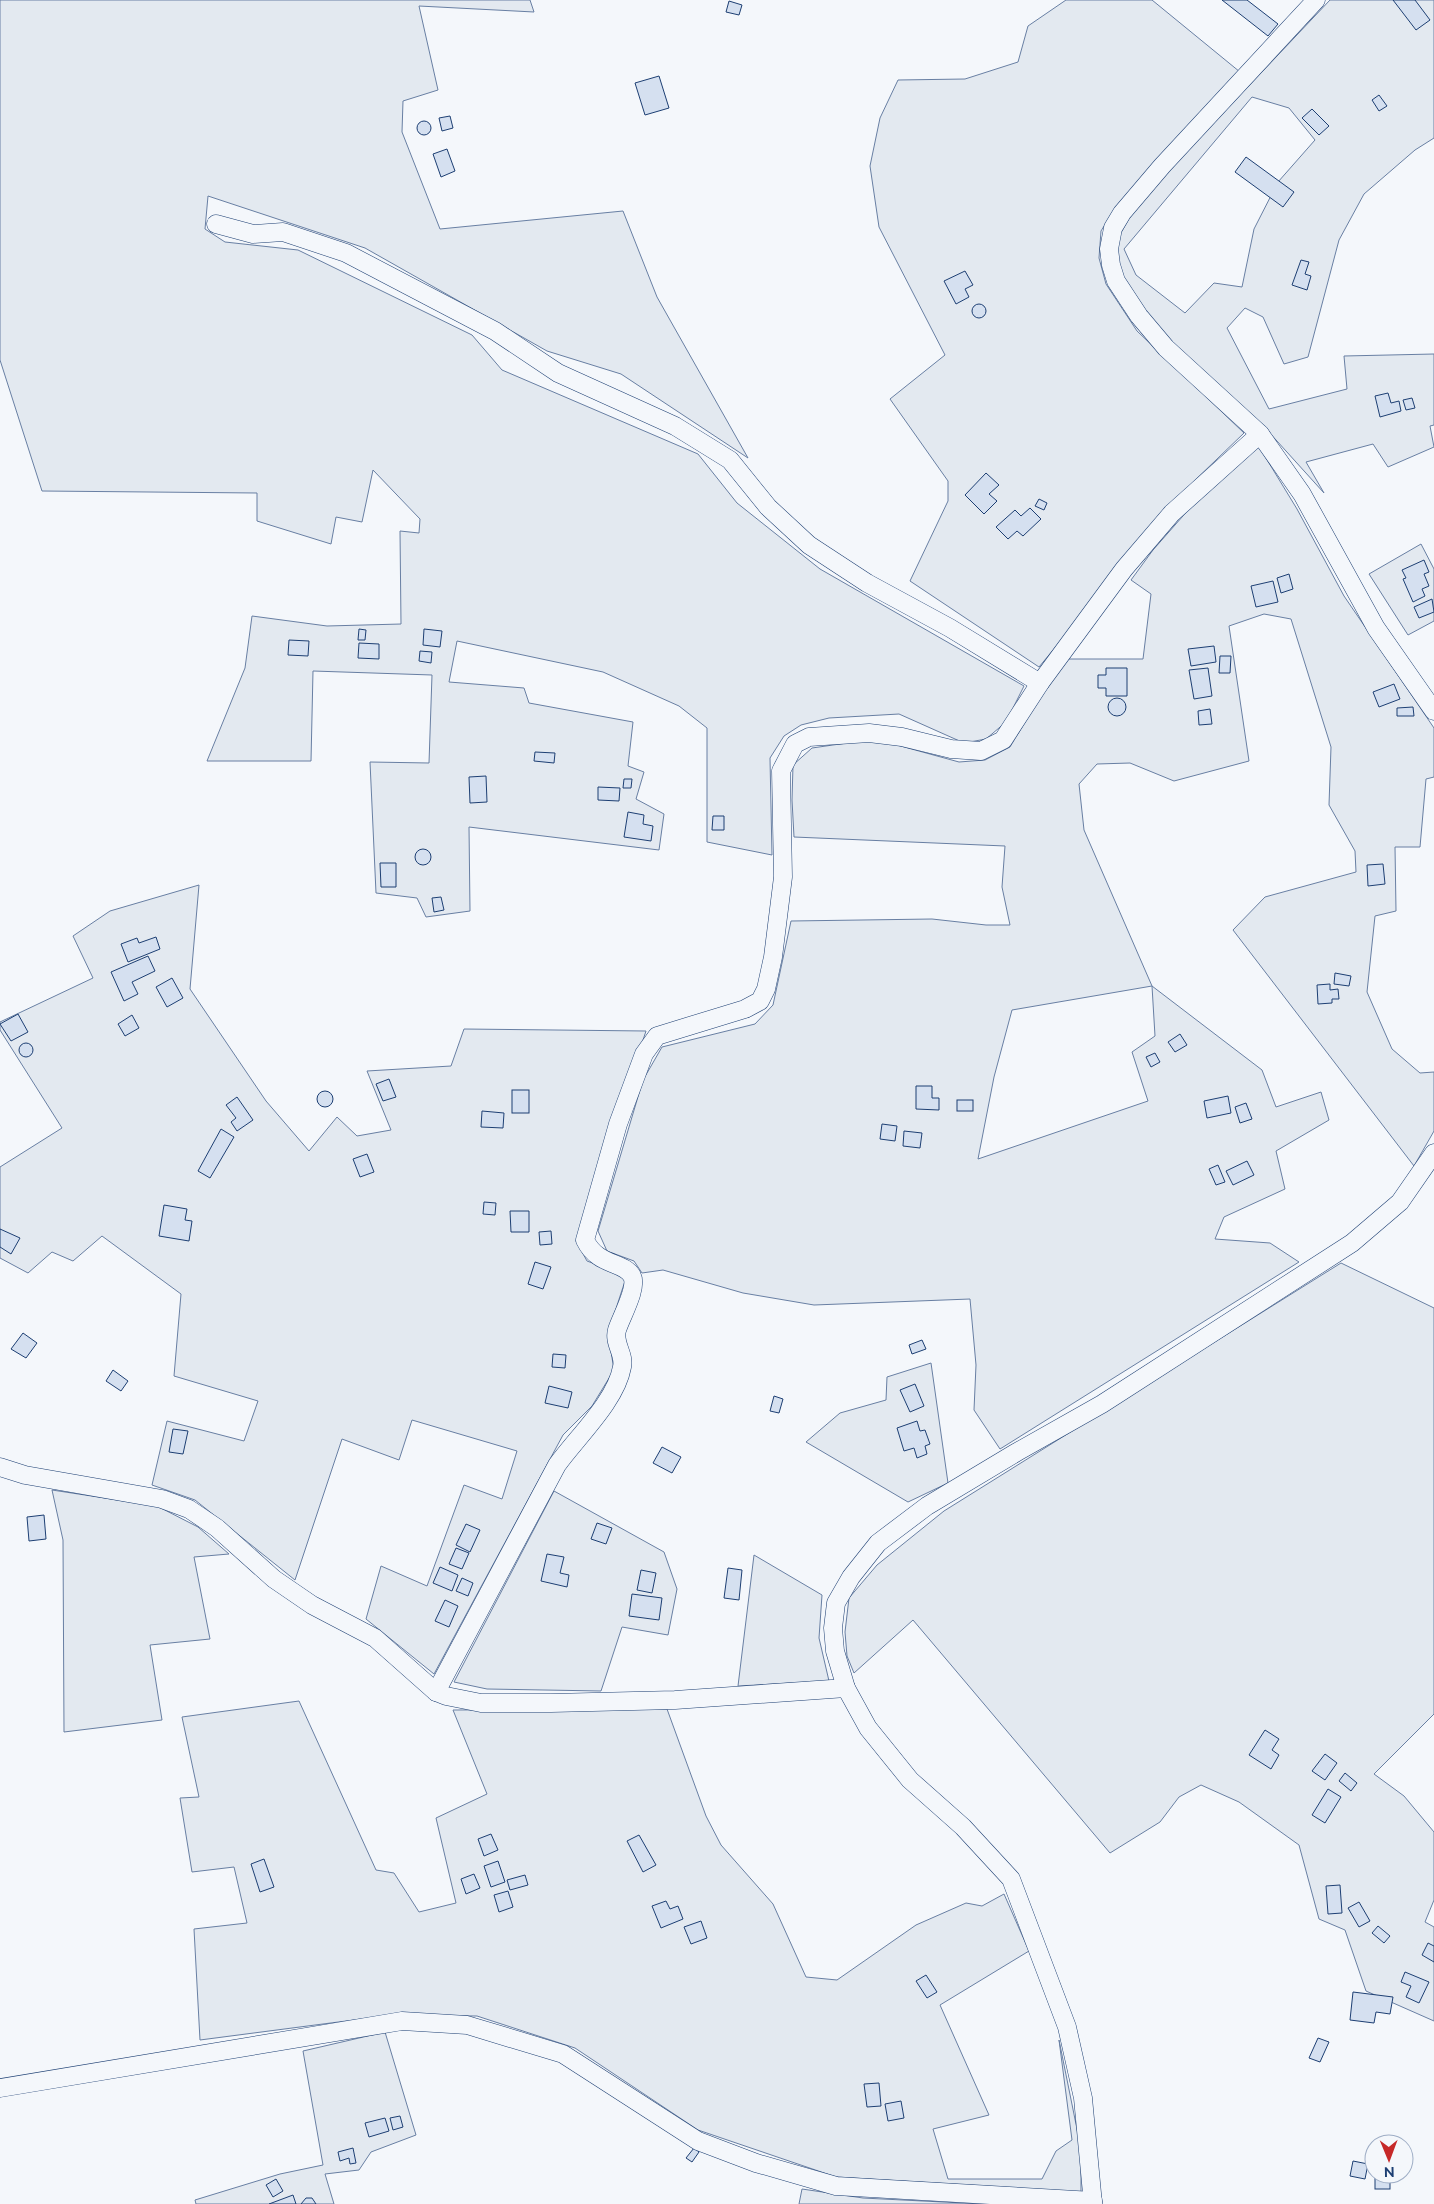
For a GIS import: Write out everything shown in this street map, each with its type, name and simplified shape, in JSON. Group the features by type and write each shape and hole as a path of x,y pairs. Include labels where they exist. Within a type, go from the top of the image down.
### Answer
{"street":[{"path":"1316,0 1162,166 1122,213 1113,228 1109,250 1111,265 1116,281 1139,316 1166,348 1260,434 1302,494 1376,628 1434,711"},
{"path":"216,224 253,234 283,232 346,253 495,331 558,373 675,426 730,460 768,507 809,545 867,583 950,628 1040,682"},
{"path":"436,1692 558,1465 606,1402 619,1377 622,1356 617,1344 616,1332 634,1284 632,1276 627,1270 600,1259 589,1249 586,1240 618,1124 644,1054 657,1036 745,1009 760,1000 766,989 773,957 783,877 781,771 788,754 795,744 809,737 869,733 902,738 951,750 981,751 1003,740 1040,682 1124,570 1172,513 1260,434"},
{"path":"0,2088 402,2022 467,2025 563,2054 698,2141 756,2163 836,2186 1093,2203 1083,2098 1067,2028 1011,1879 963,1828 910,1780 868,1728 846,1688 835,1652 833,1628 836,1603 851,1577 878,1543 927,1506 1102,1404 1352,1243 1400,1202 1434,1153"},
{"path":"0,1467 25,1475 162,1499 189,1509 217,1528 274,1579 312,1605 375,1638 436,1692 446,1696 481,1703 551,1703 676,1700 846,1688"}],"shaded area":[{"path":"0,0 530,0 534,12 419,6 438,90 403,101 402,132 440,229 623,211 657,297 748,458 621,374 547,351 365,248 208,196 205,229 225,242 298,250 472,335 502,370 698,454 737,503 820,569 1024,686 1006,722 986,739 964,743 899,714 829,718 801,725 784,736 770,758 772,855 707,842 707,728 679,706 603,672 457,641 449,682 524,688 529,703 633,722 628,766 644,772 636,799 664,814 659,850 469,827 470,911 426,917 417,898 376,893 370,762 429,763 432,675 313,671 311,761 207,761 245,668 252,616 327,626 401,624 400,531 419,533 420,519 373,470 362,522 336,517 331,544 257,521 257,493 42,491 0,360"},
{"path":"1066,0 1152,0 1240,72 1114,210 1101,231 1099,258 1106,284 1137,331 1244,433 1189,486 1039,667 910,581 948,501 948,481 890,399 945,355 879,227 870,166 880,118 898,80 965,79 1018,62 1028,26"},
{"path":"1330,0 1434,0 1434,138 1415,150 1364,194 1339,240 1308,357 1284,364 1263,317 1245,308 1227,328 1269,409 1347,389 1344,356 1434,354 1434,425 1430,426 1434,447 1388,467 1373,444 1306,462 1324,493 1267,430 1179,353 1133,297 1115,259 1118,238 1138,203","holes":["1252,97 1289,108 1315,140 1278,182 1254,229 1242,287 1214,283 1185,313 1136,275 1124,249"]},
{"path":"1258,445 1297,509 1344,596 1434,728 1434,777 1426,779 1420,847 1395,847 1396,911 1375,916 1367,992 1392,1049 1420,1073 1434,1072 1434,1131 1414,1166 1233,930 1265,897 1356,872 1355,851 1329,805 1331,747 1291,619 1264,614 1229,626 1249,761 1174,781 1130,763 1097,764 1079,784 1084,830 1152,986 1262,1070 1276,1107 1321,1092 1329,1120 1276,1151 1285,1189 1224,1217 1215,1239 1270,1243 1299,1262 1000,1449 974,1410 976,1365 970,1299 814,1305 743,1293 663,1270 642,1273 634,1261 607,1251 598,1231 643,1080 662,1047 755,1024 773,1005 791,921 932,919 986,925 1010,925 1002,887 1005,846 794,837 793,765 812,748 861,741 886,742 959,762 985,760 1010,747 1042,694 1068,659 1143,659 1151,594 1131,580 1153,550 1190,508","holes":["1152,986 1155,1036 1132,1052 1148,1101 978,1159 994,1077 1012,1010"]},
{"path":"1421,544 1434,569 1434,621 1408,635 1369,574"},
{"path":"199,885 190,989 266,1101 309,1151 337,1117 357,1136 391,1130 367,1071 451,1066 464,1029 646,1031 576,1241 587,1261 619,1273 625,1281 608,1333 614,1370 592,1406 563,1435 434,1674 366,1619 381,1566 427,1586 464,1485 502,1499 517,1451 412,1420 399,1460 342,1439 295,1580 195,1500 152,1485 167,1421 244,1441 258,1401 174,1376 181,1294 102,1236 73,1261 52,1252 28,1273 0,1258 0,1167 62,1128 0,1030 0,1022 93,978 73,936 110,911"},
{"path":"1341,1263 1434,1308 1434,1714 1374,1774 1404,1796 1434,1832 1434,1900 1425,1922 1434,1927 1434,2021 1366,1991 1345,1930 1319,1919 1299,1845 1239,1802 1201,1785 1179,1797 1160,1822 1110,1853 913,1620 854,1673 847,1656 845,1632 849,1598 877,1565 944,1511"},
{"path":"931,1363 948,1483 908,1502 806,1442 840,1413 886,1400 887,1377"},
{"path":"52,1490 157,1506 198,1527 229,1554 194,1557 210,1639 150,1645 162,1720 64,1732 63,1540"},
{"path":"554,1491 664,1552 677,1589 668,1635 622,1627 601,1691 487,1689 454,1682"},
{"path":"754,1555 822,1595 819,1638 829,1681 738,1686"},
{"path":"299,1701 376,1870 394,1873 419,1912 456,1903 436,1818 487,1794 453,1710 667,1709 706,1816 721,1845 773,1904 806,1977 837,1980 916,1925 966,1903 982,1906 1004,1894 1029,1951 940,2005 989,2115 933,2129 948,2179 1042,2179 1056,2151 1072,2140 1059,2040 1081,2149 1081,2192 836,2177 698,2130 575,2048 477,2016 392,2015 200,2040 194,1929 247,1923 234,1867 192,1872 180,1798 199,1797 182,1717"},
{"path":"385,2032 416,2135 371,2152 359,2170 325,2174 334,2204 196,2204 195,2200 280,2174 323,2165 303,2051"},
{"path":"802,2189 863,2198 982,2204 799,2204"}],"building":[{"path":"1222,0 1247,0 1278,24 1268,36"},
{"path":"1393,0 1415,0 1430,20 1416,30"},
{"path":"729,1 742,5 739,15 726,12"},
{"path":"659,76 669,108 645,115 635,83"},
{"path":"1379,95 1387,106 1379,111 1372,100"},
{"path":"1312,109 1329,126 1319,135 1302,118"},
{"path":"450,116 453,128 442,131 439,118"},
{"path":"424,121 429,123 431,128 429,133 424,135 419,133 417,128 419,123"},
{"path":"447,149 455,171 441,177 433,154"},
{"path":"1246,157 1294,192 1283,207 1235,172"},
{"path":"1301,260 1309,262 1305,274 1311,276 1307,290 1292,285"},
{"path":"965,271 973,285 965,289 969,297 956,304 944,281"},
{"path":"976,304 982,304 986,311 982,318 976,318 972,314 972,308"},
{"path":"1388,393 1391,403 1399,401 1401,411 1380,417 1375,396"},
{"path":"1412,398 1415,408 1406,410 1403,400"},
{"path":"986,473 999,485 989,494 997,501 984,514 965,495"},
{"path":"1039,499 1047,503 1044,510 1035,506"},
{"path":"1030,508 1041,519 1023,536 1017,531 1008,539 996,527 1015,510 1021,516"},
{"path":"1424,560 1429,572 1424,574 1429,586 1422,589 1425,596 1413,602 1403,579 1406,578 1402,570"},
{"path":"1289,574 1293,589 1281,593 1277,578"},
{"path":"1273,581 1278,602 1256,607 1251,586"},
{"path":"1432,599 1434,612 1419,618 1414,607"},
{"path":"359,629 366,630 365,640 358,640"},
{"path":"424,629 442,631 440,647 423,645"},
{"path":"289,640 309,641 308,656 288,655"},
{"path":"359,643 379,644 379,659 358,658"},
{"path":"1214,646 1216,662 1191,666 1188,649"},
{"path":"420,651 432,652 431,663 419,661"},
{"path":"1220,656 1231,656 1230,673 1219,673"},
{"path":"1106,668 1127,668 1127,696 1106,696 1106,688 1098,688 1098,675 1106,675"},
{"path":"1208,668 1212,696 1194,699 1189,670"},
{"path":"1394,684 1400,699 1379,707 1373,692"},
{"path":"1117,698 1123,701 1126,707 1123,713 1117,716 1111,713 1108,707 1111,701"},
{"path":"1413,707 1414,716 1397,716 1397,708"},
{"path":"1210,709 1212,724 1199,725 1198,711"},
{"path":"535,752 555,753 554,763 534,761"},
{"path":"486,776 487,802 470,803 469,777"},
{"path":"624,779 632,779 631,788 623,788"},
{"path":"598,787 620,788 619,801 598,800"},
{"path":"628,812 644,815 643,824 653,826 651,841 624,837"},
{"path":"713,816 724,816 724,830 712,830"},
{"path":"423,849 429,851 431,857 429,863 423,865 417,863 415,857 417,851"},
{"path":"380,863 396,863 396,887 381,887"},
{"path":"1383,864 1385,884 1368,886 1367,865"},
{"path":"441,897 444,910 434,912 432,898"},
{"path":"156,937 160,949 128,962 121,944 137,938 139,943"},
{"path":"148,956 155,971 132,982 138,994 124,1001 111,972"},
{"path":"1335,973 1351,976 1349,986 1334,984"},
{"path":"172,978 183,998 167,1007 156,987"},
{"path":"1330,984 1330,990 1338,989 1339,999 1332,999 1332,1003 1318,1004 1317,985"},
{"path":"18,1014 28,1032 11,1041 0,1024"},
{"path":"132,1015 139,1028 125,1036 118,1024"},
{"path":"1180,1034 1187,1045 1175,1052 1168,1042"},
{"path":"23,1043 29,1043 33,1050 29,1057 23,1057 19,1053 19,1047"},
{"path":"1155,1053 1160,1062 1151,1067 1146,1057"},
{"path":"389,1079 396,1097 383,1101 376,1084"},
{"path":"916,1086 932,1086 932,1098 939,1098 939,1110 916,1109"},
{"path":"512,1090 529,1090 529,1113 512,1113"},
{"path":"325,1091 333,1099 325,1107 317,1099"},
{"path":"1228,1096 1231,1113 1207,1118 1204,1101"},
{"path":"237,1097 253,1120 237,1131 231,1122 236,1118 226,1105"},
{"path":"957,1100 973,1100 973,1111 957,1111"},
{"path":"1246,1103 1252,1119 1240,1123 1235,1107"},
{"path":"482,1111 504,1113 503,1128 481,1127"},
{"path":"882,1124 897,1126 895,1141 880,1139"},
{"path":"221,1129 234,1137 210,1178 198,1171"},
{"path":"904,1131 922,1133 920,1148 903,1146"},
{"path":"367,1154 374,1172 360,1177 353,1159"},
{"path":"1247,1161 1254,1175 1233,1185 1226,1171"},
{"path":"1218,1165 1225,1182 1216,1185 1209,1169"},
{"path":"484,1202 496,1203 495,1215 483,1214"},
{"path":"164,1205 187,1209 185,1220 192,1221 189,1241 159,1236"},
{"path":"510,1211 529,1211 529,1232 511,1232"},
{"path":"0,1229 20,1238 11,1254 0,1247"},
{"path":"551,1231 552,1244 540,1245 539,1232"},
{"path":"535,1262 551,1267 543,1289 528,1284"},
{"path":"23,1333 37,1343 26,1358 11,1349"},
{"path":"922,1340 926,1349 912,1354 909,1345"},
{"path":"553,1354 566,1355 565,1368 552,1367"},
{"path":"113,1370 128,1381 121,1391 106,1381"},
{"path":"915,1384 924,1406 910,1412 900,1390"},
{"path":"549,1386 572,1392 568,1408 545,1403"},
{"path":"774,1396 783,1399 779,1413 770,1411"},
{"path":"917,1421 920,1431 925,1430 930,1444 925,1446 927,1454 917,1458 914,1448 904,1451 897,1428"},
{"path":"173,1429 188,1431 183,1454 169,1452"},
{"path":"662,1447 681,1457 672,1473 653,1463"},
{"path":"44,1515 46,1539 29,1541 27,1517"},
{"path":"597,1523 612,1528 606,1544 591,1539"},
{"path":"466,1524 480,1530 470,1552 456,1545"},
{"path":"456,1548 469,1553 462,1569 449,1564"},
{"path":"547,1554 564,1557 560,1573 569,1575 567,1587 541,1581"},
{"path":"440,1567 458,1575 452,1591 433,1583"},
{"path":"728,1568 742,1570 739,1600 724,1598"},
{"path":"641,1570 656,1573 652,1593 637,1590"},
{"path":"462,1578 473,1583 468,1596 456,1591"},
{"path":"632,1594 662,1598 659,1620 629,1616"},
{"path":"445,1600 458,1606 449,1627 435,1621"},
{"path":"1265,1730 1279,1739 1272,1750 1279,1755 1271,1769 1249,1755"},
{"path":"1325,1754 1337,1763 1325,1780 1312,1771"},
{"path":"1345,1773 1357,1783 1351,1791 1339,1781"},
{"path":"1328,1789 1341,1797 1325,1823 1312,1815"},
{"path":"491,1834 498,1850 484,1856 478,1839"},
{"path":"639,1835 656,1865 643,1872 627,1841"},
{"path":"264,1859 274,1887 260,1892 251,1864"},
{"path":"498,1861 505,1882 491,1887 484,1866"},
{"path":"474,1874 480,1888 466,1894 461,1879"},
{"path":"525,1875 528,1885 510,1890 507,1880"},
{"path":"1340,1885 1342,1913 1328,1914 1326,1886"},
{"path":"508,1891 513,1907 499,1912 494,1895"},
{"path":"666,1901 670,1909 678,1906 683,1919 661,1928 652,1906"},
{"path":"1359,1902 1370,1921 1359,1927 1348,1908"},
{"path":"701,1921 707,1938 691,1944 684,1927"},
{"path":"1378,1926 1390,1936 1384,1943 1372,1933"},
{"path":"1428,1943 1434,1946 1434,1962 1422,1955"},
{"path":"1405,1972 1429,1982 1419,2003 1406,1997 1411,1986 1401,1982"},
{"path":"926,1975 937,1992 927,1998 916,1981"},
{"path":"1353,1992 1393,1997 1390,2014 1376,2012 1374,2023 1350,2020"},
{"path":"1318,2038 1329,2042 1320,2062 1309,2058"},
{"path":"879,2083 881,2106 867,2107 864,2084"},
{"path":"901,2101 904,2118 888,2121 885,2104"},
{"path":"400,2116 403,2127 393,2130 390,2118"},
{"path":"385,2118 389,2131 369,2137 365,2123"},
{"path":"353,2148 356,2163 350,2164 349,2158 340,2161 338,2152"},
{"path":"694,2148 699,2152 692,2162 686,2158"},
{"path":"1353,2161 1364,2163 1364,2179 1350,2176"},
{"path":"276,2179 283,2191 273,2197 266,2185"},
{"path":"1375,2184 1390,2184 1390,2189 1375,2189"},
{"path":"293,2195 296,2204 269,2204"},
{"path":"306,2198 312,2198 316,2204 301,2204"}]}
